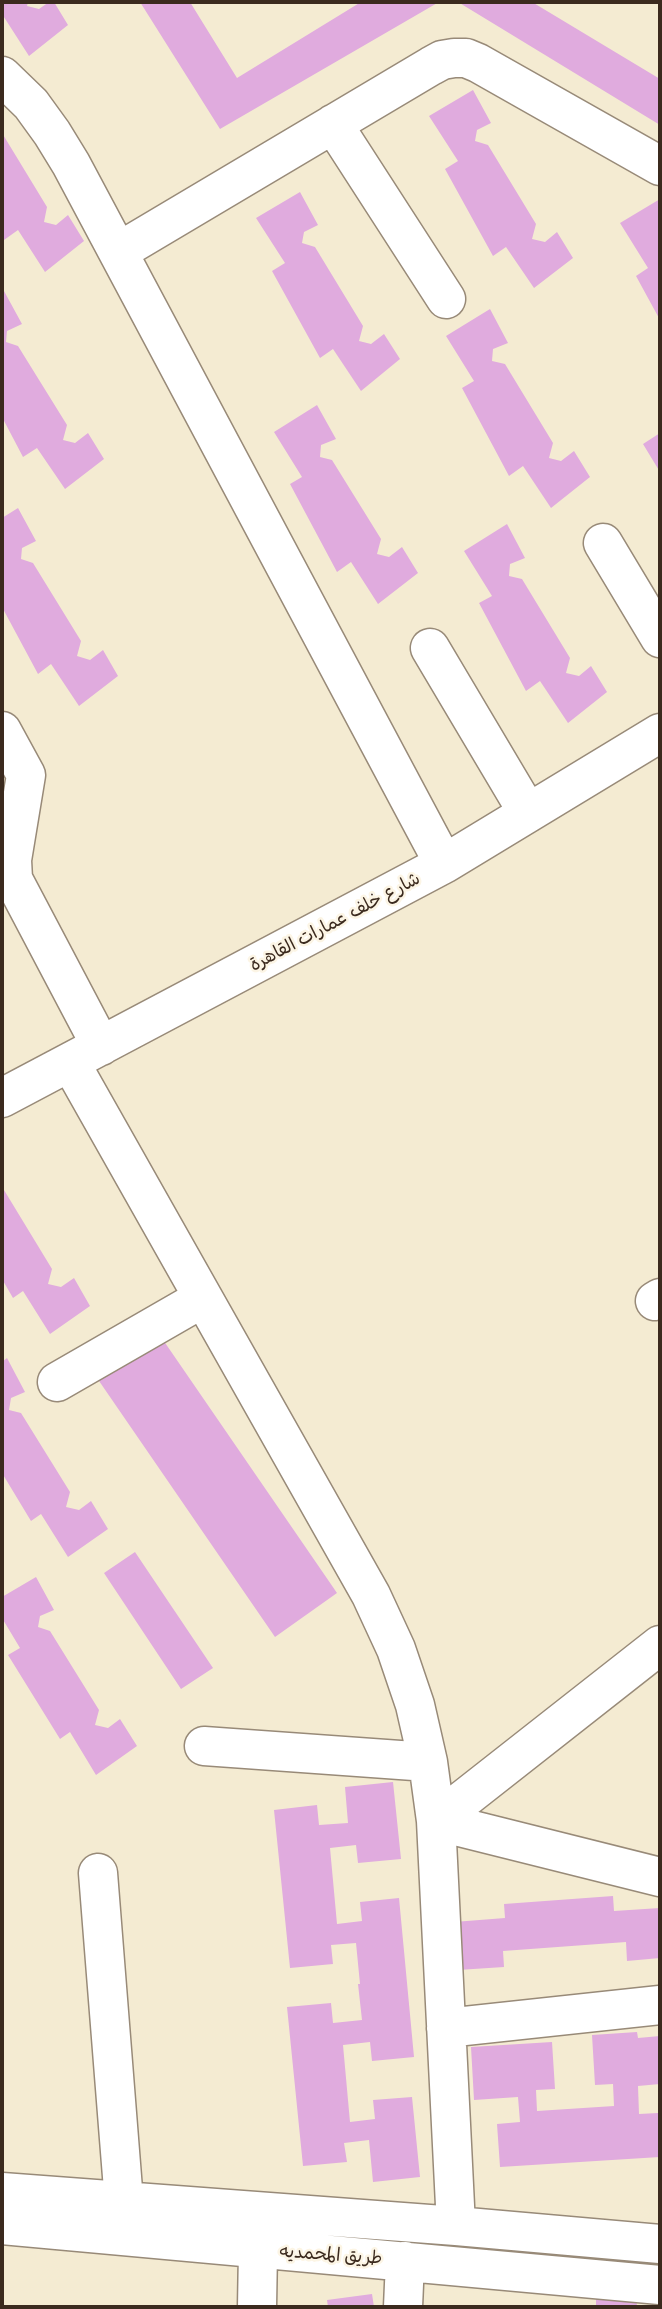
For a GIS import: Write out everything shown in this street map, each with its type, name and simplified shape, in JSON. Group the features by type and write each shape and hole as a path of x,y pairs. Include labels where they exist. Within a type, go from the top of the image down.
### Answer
{"street":[{"path":"118,252 442,60 466,58 478,63 660,166"},
{"path":"2,76 31,104 52,133 444,864"},
{"path":"333,124 446,299"},
{"path":"603,543 660,638"},
{"path":"430,648 528,813"},
{"path":"2,731 26,775 12,867 13,879 85,1054 204,1298 372,1595 396,1649 415,1705 428,1762 436,1821 456,2226"},
{"name":"شارع خلف عمارات القاهرة","path":"2,1098 444,864 660,733"},
{"path":"57,1382 204,1298"},
{"path":"436,1821 660,1645"},
{"path":"204,1746 428,1762"},
{"path":"436,1821 660,1877"},
{"path":"98,1873 124,2202"},
{"path":"446,2028 660,2005"},
{"path":"2,2192 660,2244"},
{"name":"طريق المحمديه","path":"2,2225 660,2285"},
{"path":"257,2307 258,2250"},
{"path":"403,2307 405,2261"}],"building":[{"path":"2,2 28,2 27,6 39,9 49,2 54,2 68,25 29,56 2,14"},
{"path":"140,2 190,2 237,78 361,2 439,2 220,129"},
{"path":"458,2 532,2 660,79 660,125"},
{"path":"473,90 491,123 477,130 475,141 488,145 536,224 532,239 545,242 557,232 573,258 534,288 506,247 493,256 445,169 458,161 429,116"},
{"path":"2,133 47,207 44,222 56,225 68,215 84,241 45,272 18,230 4,240 2,236"},
{"path":"300,192 318,225 304,232 302,243 315,247 363,326 359,341 371,344 384,334 400,359 361,391 333,349 320,358 272,271 285,263 256,218"},
{"path":"660,199 660,320 636,276 648,268 620,223"},
{"path":"4,291 22,324 7,331 6,342 18,346 67,425 63,440 75,443 88,433 104,459 65,489 37,448 23,457 2,417"},
{"path":"490,309 508,343 493,349 492,361 505,364 553,443 549,458 561,461 574,451 590,477 551,508 523,466 509,476 462,388 474,381 446,336"},
{"path":"317,405 336,439 321,445 320,457 332,460 381,539 377,554 389,557 402,547 418,573 378,604 351,562 337,572 290,484 302,477 274,432"},
{"path":"660,433 660,472 643,444"},
{"path":"18,508 36,541 22,548 21,559 33,563 81,641 77,656 90,660 103,650 118,676 79,706 51,664 38,674 2,607 2,518"},
{"path":"507,524 525,558 510,564 509,576 522,579 570,658 566,673 579,676 591,666 607,692 568,723 540,681 526,691 479,603 492,596 464,551"},
{"path":"2,1190 52,1269 48,1284 61,1287 74,1278 90,1306 50,1334 23,1291 13,1298 2,1279"},
{"path":"159,1334 337,1593 275,1637 97,1378"},
{"path":"7,1358 25,1392 11,1398 9,1410 21,1413 70,1492 66,1507 79,1510 91,1501 108,1529 68,1557 41,1514 31,1521 2,1473 2,1362"},
{"path":"135,1552 213,1668 181,1689 104,1573"},
{"path":"36,1577 54,1610 40,1616 38,1627 50,1631 99,1710 95,1725 108,1728 120,1719 137,1746 96,1775 70,1732 60,1739 8,1655 20,1648 2,1618 2,1597"},
{"path":"393,1782 401,1859 358,1863 356,1845 330,1848 337,1924 362,1921 360,1902 399,1898 414,2057 372,2061 370,2042 343,2045 350,2122 375,2119 373,2100 412,2097 420,2177 373,2182 369,2140 344,2143 347,2162 303,2166 287,2007 331,2003 333,2023 362,2020 360,1984 356,1943 331,1945 333,1964 290,1968 274,1810 317,1805 319,1825 348,1823 345,1787"},
{"path":"613,1896 614,1911 660,1908 660,1958 627,1961 626,1942 503,1951 504,1967 458,1970 454,1922 505,1918 504,1904"},
{"path":"637,2032 638,2038 660,2036 660,2084 638,2086 639,2114 658,2113 660,2157 500,2167 497,2124 520,2122 518,2097 474,2100 471,2047 552,2042 555,2089 536,2090 537,2111 614,2106 613,2084 595,2085 592,2035"},
{"path":"372,2294 374,2307 328,2307 327,2300"},
{"path":"636,2295 637,2307 596,2307 596,2298"}]}
